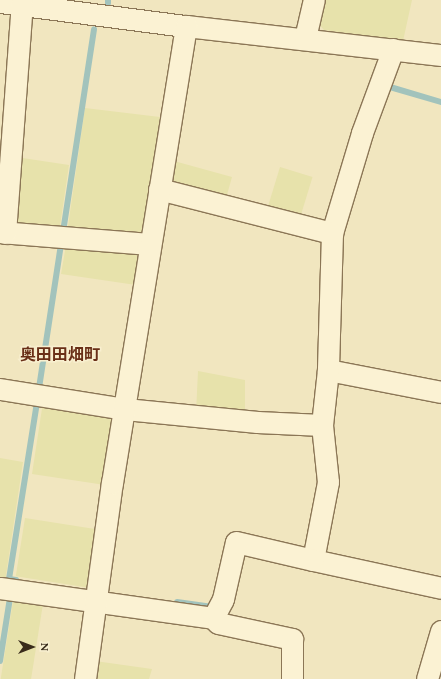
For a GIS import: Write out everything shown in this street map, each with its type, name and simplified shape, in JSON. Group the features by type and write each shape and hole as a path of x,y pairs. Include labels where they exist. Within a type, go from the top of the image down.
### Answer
{"street":[{"path":"305,38 314,0"},
{"path":"0,2 116,8 186,26 305,38 441,55"},
{"path":"22,4 3,232 150,244"},
{"path":"85,679 112,483 186,26"},
{"path":"313,560 328,482 322,425 328,370 332,233 362,133 393,49"},
{"path":"159,189 332,233"},
{"path":"328,370 441,392"},
{"path":"0,389 125,409 257,422 322,425"},
{"path":"213,618 223,599 236,542 441,588"},
{"path":"0,588 213,618 218,623 292,639 292,679"},
{"path":"427,679 441,631"}],"shaded area":[{"path":"323,0 412,0 403,41 324,30 317,22"},
{"path":"85,108 160,117 144,231 134,239 67,233"},
{"path":"16,157 69,165 59,233 20,229 13,220"},
{"path":"174,161 232,177 225,202 176,189 171,179"},
{"path":"280,167 313,177 299,222 266,212"},
{"path":"66,245 132,251 140,258 136,285 61,274"},
{"path":"198,371 245,380 245,417 196,413"},
{"path":"43,402 107,412 114,425 105,485 32,474"},
{"path":"0,458 23,462 5,582 0,581"},
{"path":"25,518 98,530 89,588 16,576"},
{"path":"14,595 44,600 31,679 1,679"},
{"path":"95,661 152,669 149,679 92,679"}],"waterway":[{"path":"63,232 94,29"},
{"path":"390,87 441,102"},
{"path":"39,388 61,245"},
{"path":"16,580 9,579 37,402"},
{"path":"0,661 10,598 4,597"},
{"path":"177,602 211,607"}],"district":[{"name":"奥田田畑町","path":"60,355"}]}
